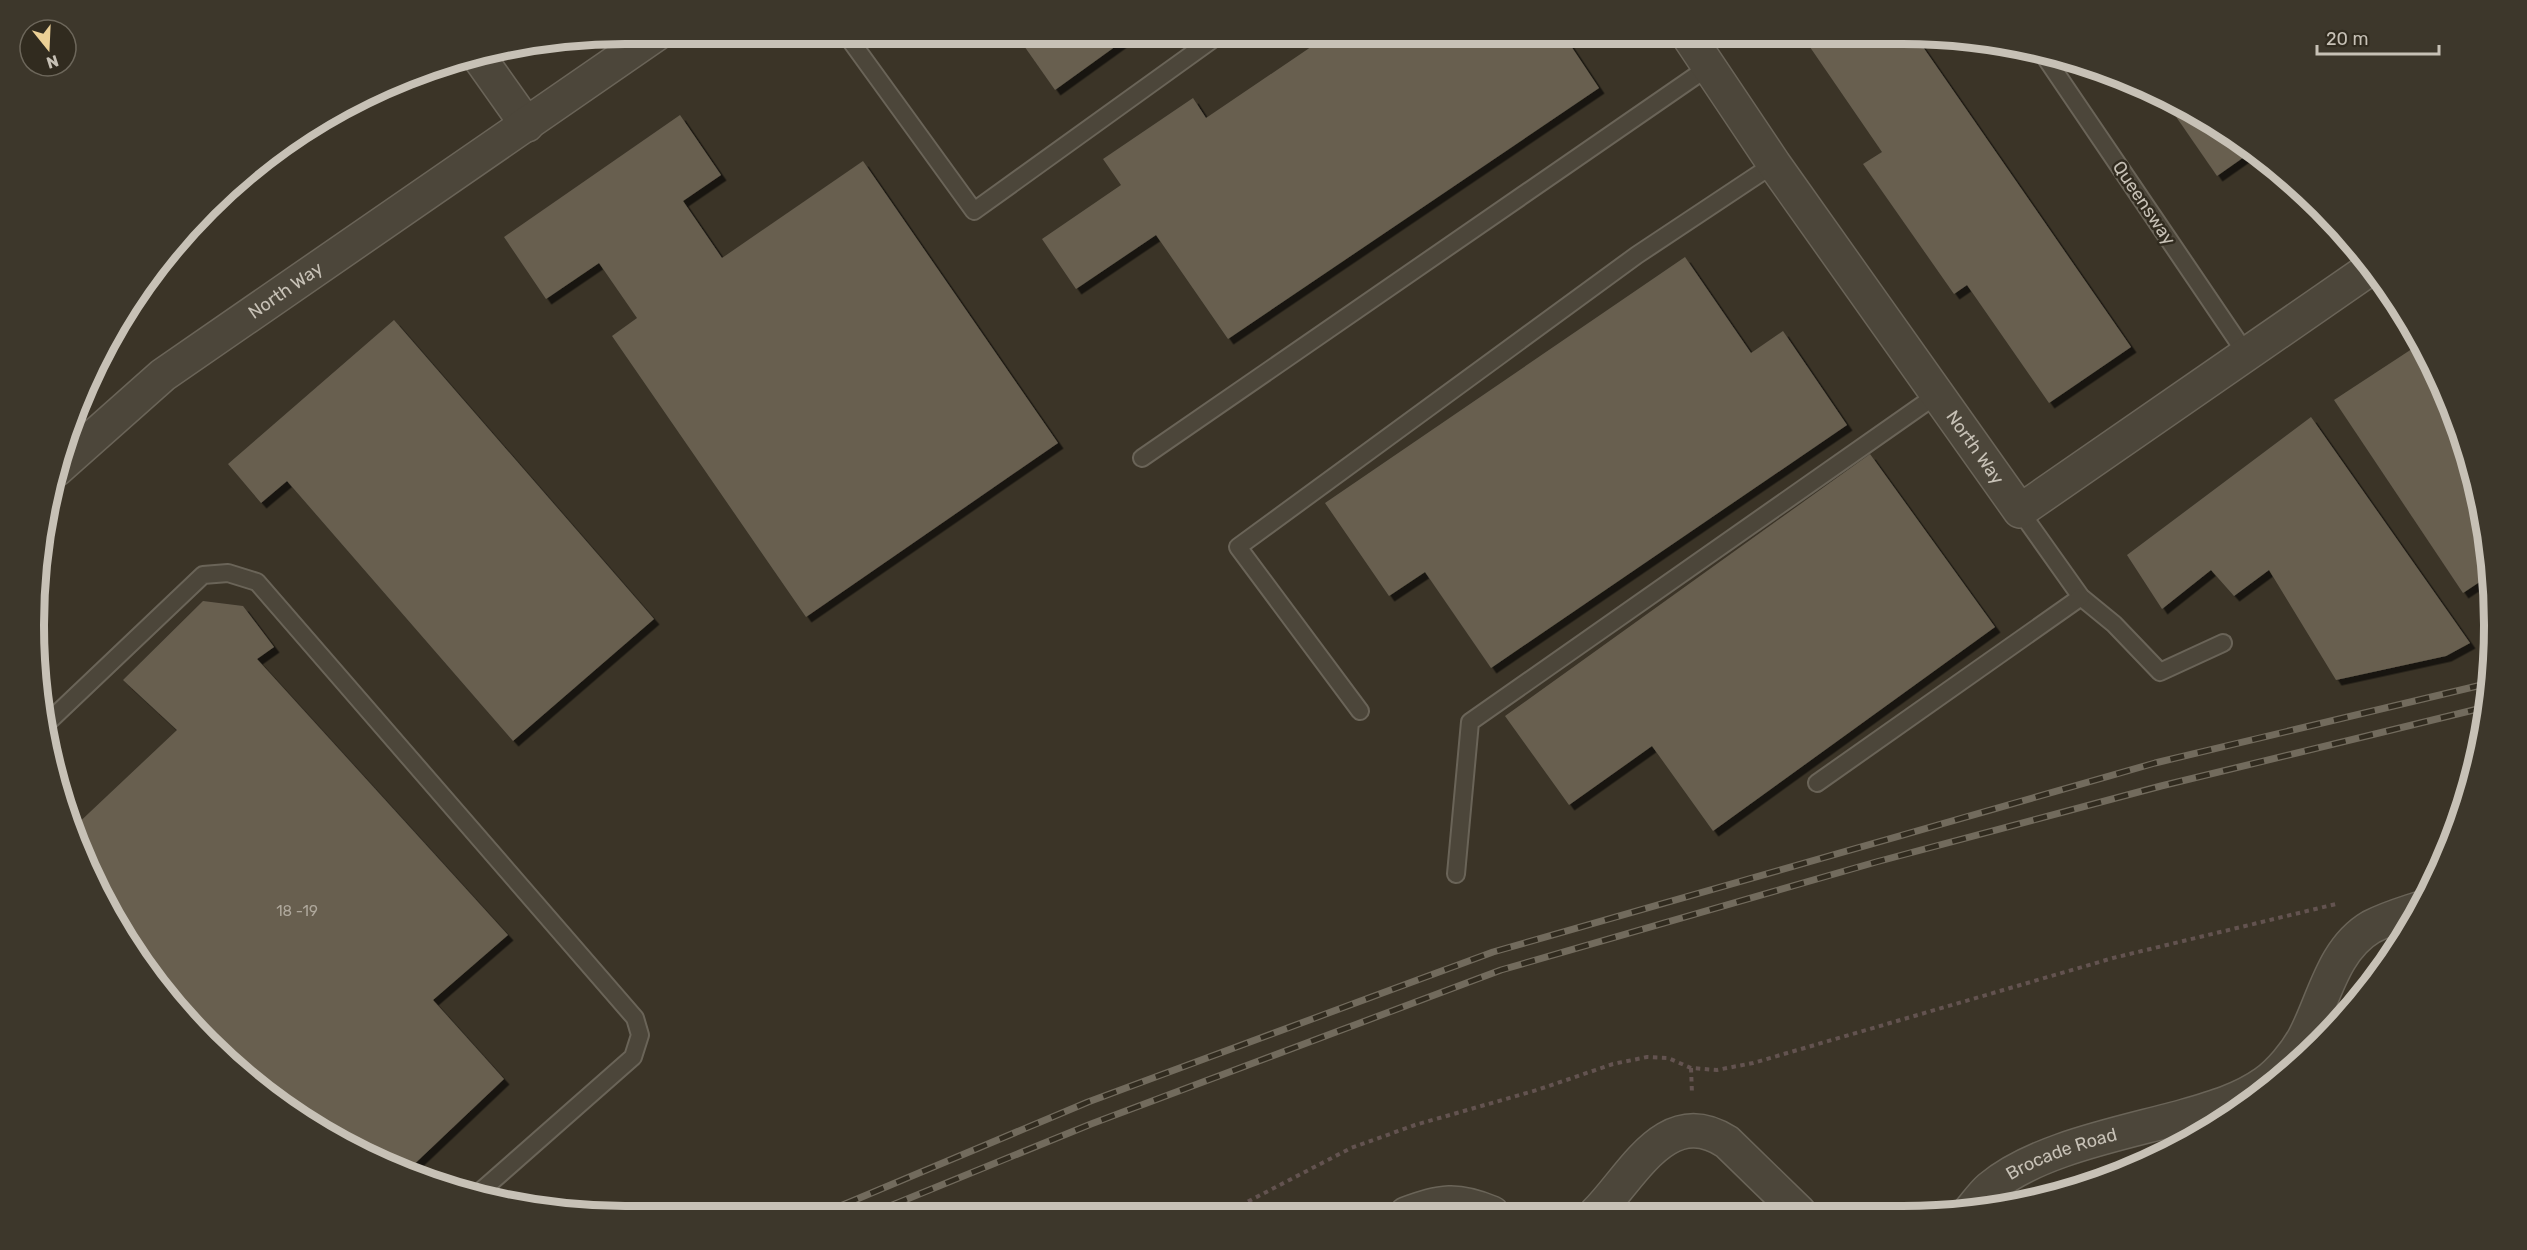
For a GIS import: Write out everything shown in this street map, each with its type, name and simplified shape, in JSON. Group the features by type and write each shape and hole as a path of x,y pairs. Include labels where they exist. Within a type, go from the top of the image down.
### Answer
{"street":[{"name":"North Way","path":"67,460 163,375 642,44"},
{"name":"North Way","path":"1695,44 1774,164 2020,511"},
{"path":"482,61 527,125"},
{"path":"2020,511 2364,273"},
{"name":"Brocade Road","path":"2291,1057 2304,1038 2324,990 2341,958 2354,940 2371,927 2408,913"},
{"name":"Brocade Road","path":"1977,1202 1988,1189 2008,1175 2040,1159 2173,1132 2237,1100"},
{"path":"1602,1206 1648,1152 1662,1140 1680,1132 1699,1130 1714,1134 1727,1142 1793,1206"},
{"path":"1429,1206 1452,1202 1473,1206"}],"lane":[{"path":"853,44 974,211 1206,44"},
{"name":"Queensway","path":"2048,62 2247,356"},
{"path":"1142,458 1710,66"},
{"path":"1360,711 1238,547 1637,255 1774,164"},
{"path":"1456,874 1470,722 1938,394"},
{"path":"2020,511 2081,597 2114,624 2160,672 2223,643"},
{"path":"51,719 203,575 228,573 257,582 635,1018 640,1035 633,1057 483,1189"},
{"path":"1817,783 2081,597"}],"path":[{"path":"1239,1206 1351,1148 1415,1125 1537,1090 1613,1064 1647,1057 1668,1058 1691,1068 1717,1070 1753,1063 2113,958 2343,902"}],"building":[{"path":"1023,44 1119,44 1055,90"},
{"path":"1315,44 1570,44 1599,88 1228,339 1156,235 1076,289 1042,239 1121,185 1103,159 1193,98 1206,118"},
{"path":"1808,44 1921,45 2131,347 2049,403 1967,285 1954,294 1863,164 1882,152"},
{"path":"2171,109 2193,121 2245,156 2217,176"},
{"path":"680,115 721,175 683,201 722,258 863,161 1058,443 806,617 612,336 637,318 599,263 546,299 504,237"},
{"path":"1685,257 1751,353 1783,331 1847,425 1491,668 1425,572 1389,596 1325,503"},
{"path":"394,320 654,619 513,741 287,481 261,503 228,464"},
{"path":"2413,348 2439,402 2464,474 2479,549 2482,581 2463,593 2334,400"},
{"path":"2311,417 2470,643 2446,656 2336,680 2269,570 2234,596 2211,570 2162,609 2127,555"},
{"path":"1870,454 1995,627 1713,831 1652,746 1569,805 1505,716"},
{"path":"203,601 243,606 274,647 257,659 508,935 433,1000 504,1079 412,1166 334,1129 271,1086 242,1062 188,1008 164,979 121,916 103,882 78,823 177,730 123,680"}],"railway":[{"path":"840,1206 1088,1102 1493,952 2155,763 2480,685"},
{"path":"890,1206 1091,1124 1501,970 1876,862 2161,786 2477,709"}]}
